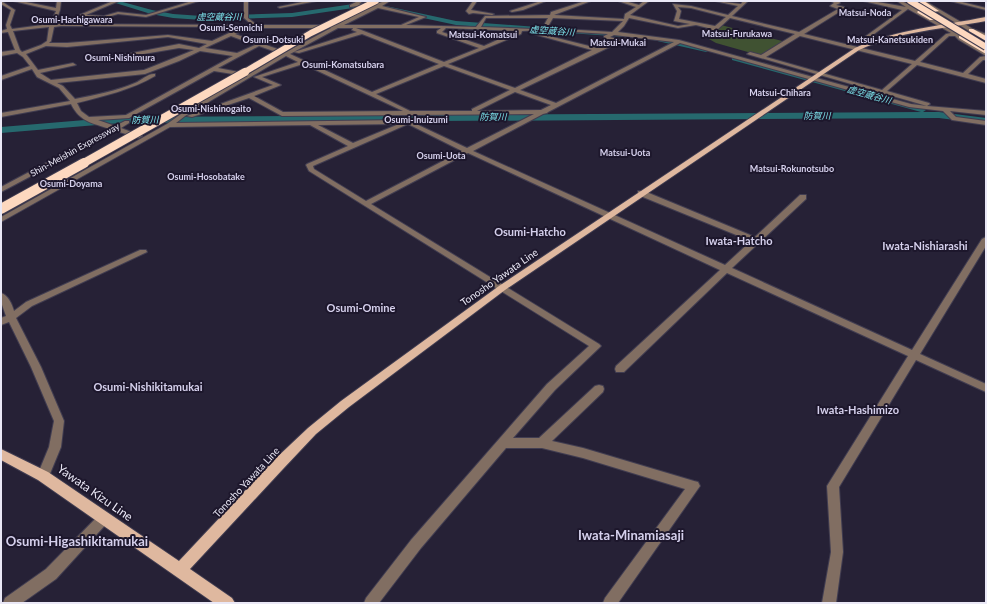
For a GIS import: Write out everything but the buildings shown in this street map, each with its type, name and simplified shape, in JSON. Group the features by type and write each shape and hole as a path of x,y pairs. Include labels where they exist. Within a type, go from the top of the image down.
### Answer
{"highway":[{"name":"Shin-Meishin Expressway","path":"1,202 150,120 301,34 369,1"},
{"path":"908,1 972,40 986,51"},
{"path":"908,1 986,51"},
{"path":"917,1 986,40"},
{"path":"921,1 986,40"},
{"name":"Shin-Meishin Expressway","path":"1,209 184,107 311,33 378,4"},
{"path":"923,11 920,12 932,19"},
{"path":"971,30 986,40"},
{"path":"959,35 986,51"}],"main road":[{"name":"Tonosho Yawata Line","path":"180,570 278,465 312,431 345,404 502,288 857,49 881,39 986,16"},
{"name":"Tonosho Yawata Line","path":"959,23 969,23 986,19"},
{"name":"Yawata Kizu Line","path":"1,454 43,476 227,603"}],"street":[{"path":"15,1 58,10"},
{"path":"46,44 49,41 51,26 60,8 59,1"},
{"path":"78,16 104,17 118,13 146,16 197,1"},
{"path":"50,82 145,72 201,49 230,34 255,25 246,18 246,1"},
{"path":"280,7 315,1"},
{"path":"361,1 352,6 378,4 424,17 397,27"},
{"path":"1,220 169,125 286,54 378,4 388,1"},
{"path":"468,11 475,1"},
{"path":"509,16 512,11 522,11 533,4 538,4 544,1"},
{"path":"541,29 547,26 553,13 589,1"},
{"path":"620,1 639,6"},
{"path":"472,111 618,41 606,37 613,33 624,23 626,18 647,1"},
{"path":"717,1 741,5"},
{"path":"704,35 716,28 746,1"},
{"path":"762,57 842,8 832,6 838,2 833,1"},
{"path":"866,1 908,9 932,19 959,35"},
{"path":"899,1 908,9"},
{"path":"921,1 971,30"},
{"path":"926,1 948,13 949,14 947,16"},
{"path":"952,1 986,9"},
{"path":"1,2 13,10 8,25 10,31 19,52 39,76 61,88 84,118 146,138"},
{"path":"70,25 78,16 116,2"},
{"path":"716,28 676,20 679,11 674,7 675,5 682,5 986,81"},
{"path":"881,39 868,36 908,9"},
{"path":"468,11 509,16"},
{"path":"468,11 485,17 551,16 626,18 678,27 696,24"},
{"path":"70,25 104,21 104,17"},
{"path":"478,28 485,17"},
{"path":"1,32 70,25 445,27 538,33 597,50"},
{"path":"171,26 175,36"},
{"path":"353,27 362,32 443,64 557,105"},
{"path":"445,27 439,32 482,47"},
{"path":"372,94 520,31 541,29 613,33 679,41 910,106 986,113"},
{"path":"286,54 295,53 362,32"},
{"path":"230,34 286,54 411,112"},
{"path":"884,91 948,34 959,35"},
{"path":"1,54 19,52 46,44 67,45 145,37 175,36 213,43"},
{"path":"365,204 545,112 679,41"},
{"path":"91,120 127,117 258,45"},
{"path":"114,57 179,46 238,55"},
{"path":"750,54 927,104"},
{"path":"964,76 982,58 986,58"},
{"path":"257,77 303,62"},
{"path":"1,78 35,70 73,65"},
{"path":"183,116 189,116 278,85 257,77 213,69"},
{"path":"1,115 102,96 132,86 153,75 145,72"},
{"path":"249,96 282,114 472,111 545,112"},
{"path":"945,110 954,119 986,123"},
{"path":"1,190 127,122"},
{"path":"169,125 409,122 608,216 986,388"},
{"path":"371,603 416,544 551,387 596,346 311,170 309,165 409,122"},
{"path":"310,123 353,146"},
{"path":"641,193 757,241"},
{"path":"620,369 803,197"},
{"path":"829,603 838,552 833,486 986,239"},
{"path":"1,322 11,317 28,304 143,252"},
{"path":"1,296 7,304 11,317 36,367 58,421 55,447 43,476"},
{"path":"542,443 599,389"},
{"path":"503,443 542,443 583,453 694,486 610,603"},
{"path":"10,603 51,574 104,518"}],"green space":[{"path":"721,25 786,42 762,56 716,43 702,35"}],"waterway":[{"name":"虚空蔵谷川","path":"112,1 151,12 173,16 202,18 292,15 353,6 372,5 456,23 550,30"},
{"name":"虚空蔵谷川","path":"571,32 626,35"},
{"name":"虚空蔵谷川","path":"653,38 706,50"},
{"name":"虚空蔵谷川","path":"735,58 922,110"},
{"name":"防賀川","path":"1,130 121,120 939,115 986,121"}],"district":[{"name":"Matsui-Noda","path":"865,13"},
{"name":"Osumi-Hachigawara","path":"72,20"},
{"name":"Osumi-Sennichi","path":"231,28"},
{"name":"Matsui-Furukawa","path":"737,34"},
{"name":"Matsui-Komatsui","path":"483,35"},
{"name":"Osumi-Dotsuki","path":"273,40"},
{"name":"Matsui-Kanetsukiden","path":"890,40"},
{"name":"Matsui-Mukai","path":"618,43"},
{"name":"Osumi-Nishimura","path":"120,58"},
{"name":"Osumi-Komatsubara","path":"343,65"},
{"name":"Matsui-Chihara","path":"780,93"},
{"name":"Osumi-Nishinogaito","path":"211,109"},
{"name":"Osumi-Inuizumi","path":"416,120"},
{"name":"Matsui-Uota","path":"625,153"},
{"name":"Osumi-Uota","path":"441,156"},
{"name":"Matsui-Rokunotsubo","path":"792,169"},
{"name":"Osumi-Hosobatake","path":"206,177"},
{"name":"Osumi-Doyama","path":"71,184"},
{"name":"Osumi-Hatcho","path":"530,232"},
{"name":"Iwata-Hatcho","path":"739,241"},
{"name":"Iwata-Nishiarashi","path":"925,246"},
{"name":"Osumi-Omine","path":"361,308"},
{"name":"Osumi-Nishikitamukai","path":"148,387"},
{"name":"Iwata-Hashimizo","path":"858,410"},
{"name":"Iwata-Minamiasaji","path":"631,535"},
{"name":"Osumi-Higashikitamukai","path":"77,541"}]}
